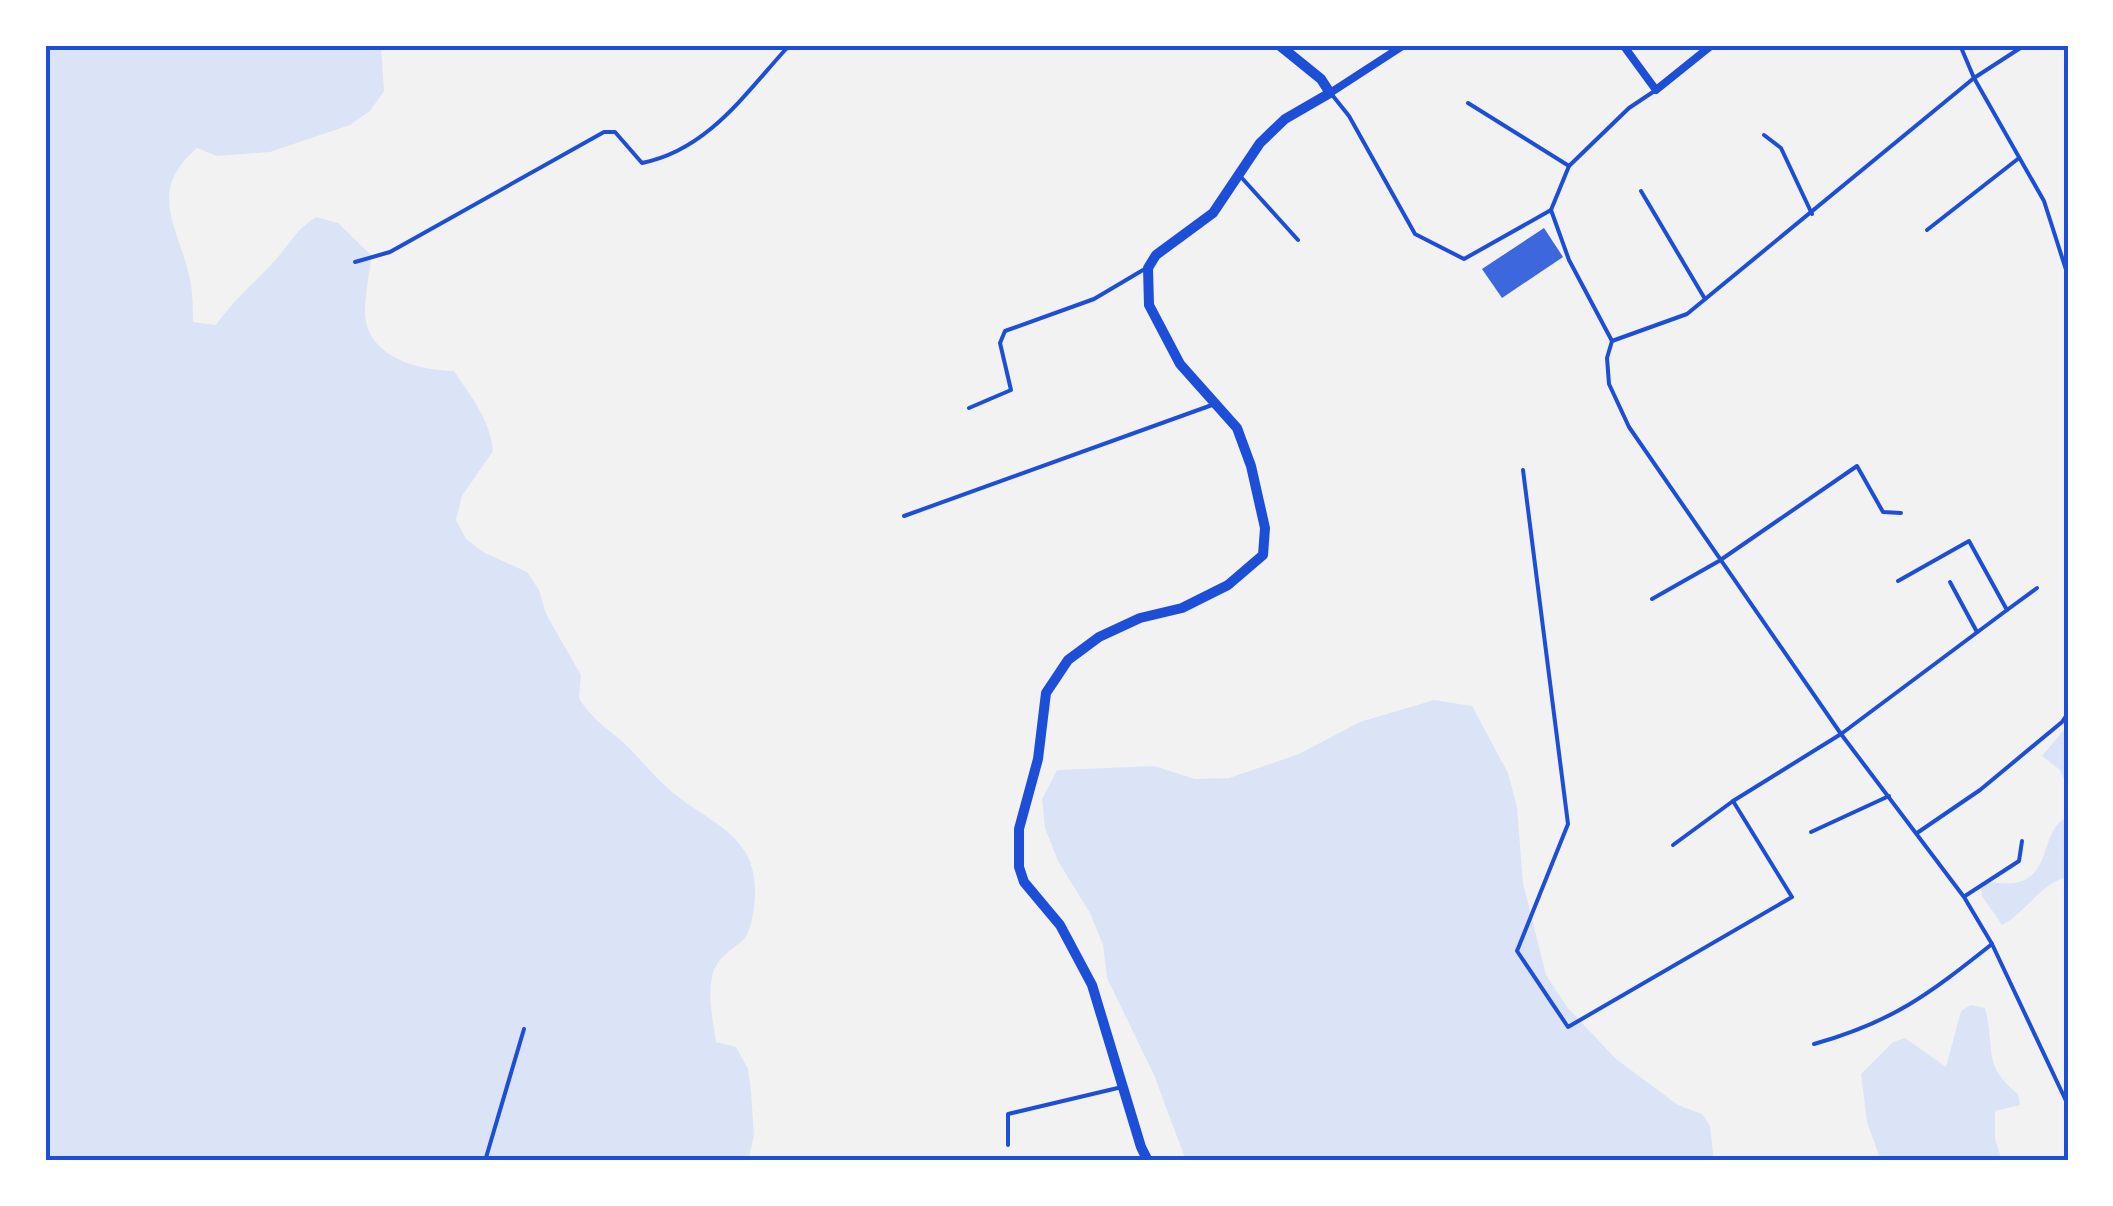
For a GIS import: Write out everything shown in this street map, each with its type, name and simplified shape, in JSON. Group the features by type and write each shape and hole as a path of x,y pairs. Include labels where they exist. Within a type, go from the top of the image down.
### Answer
{"street":[{"path":"1279,45 1322,79 1330,93"},
{"path":"1148,1161 1092,985 1060,925 1024,882 1018,866 1019,829 1038,759 1046,693 1068,660 1098,638 1140,618 1182,608 1228,585 1263,554 1265,528 1252,466 1237,428 1180,364 1149,306 1148,268 1156,256 1213,214 1260,144 1285,119 1404,45"},
{"path":"1623,45 1656,90 1712,45"}],"lane":[{"path":"355,262 390,252 604,132 615,132 642,163 664,159 709,133 786,48 796,45"},
{"path":"1960,45 1974,78 2044,201 2068,276"},
{"path":"1612,341 1687,314 1974,78 2025,45"},
{"path":"1330,93 1349,116 1415,234 1464,259 1550,210 1569,166 1629,108 1656,90"},
{"path":"1468,103 1569,166"},
{"path":"1764,135 1781,148 1812,214"},
{"path":"1927,230 2019,158"},
{"path":"1240,176 1298,240"},
{"path":"1642,191 1705,299"},
{"path":"1550,210 1568,260 1612,341 1607,358 1609,384 1629,427 1840,734 1964,897 1992,944 2068,1105"},
{"path":"969,408 1010,390 1000,342 1005,331 1094,299 1148,268"},
{"path":"904,516 1216,404"},
{"path":"1652,599 1719,560 1857,466 1883,512 1901,513"},
{"path":"1523,470 1568,824 1517,951 1568,1027 1792,897 1733,801"},
{"path":"1898,581 1970,540 2007,610"},
{"path":"1950,582 1978,632"},
{"path":"1673,845 1733,801 1840,734 2037,588"},
{"path":"1917,833 1980,790 2068,713"},
{"path":"1811,832 1889,796"},
{"path":"1964,897 2019,861 2022,841"},
{"path":"1814,1044 1863,1030 1921,1000 1992,944"},
{"path":"486,1161 524,1029"},
{"path":"1008,1145 1008,1114 1122,1087"}],"shaded area":[{"path":"45,45 381,45 384,91 370,111 350,125 270,152 217,156 197,148 182,164 169,194 173,224 190,281 193,322 216,325 316,217 338,223 371,255 365,311 374,339 395,358 424,368 454,371 473,399 484,418 493,451 462,496 456,520 466,539 483,552 527,572 581,675 579,698 585,707 668,788 733,837 750,862 755,897 750,926 743,940 718,963 711,989 716,1042 736,1047 748,1069 754,1136 748,1161 45,1161"},
{"path":"1434,700 1472,706 1508,773 1517,807 1523,883 1546,975 1567,1007 1616,1059 1678,1105 1702,1114 1710,1126 1714,1161 1186,1161 1154,1075 1107,978 1103,945 1090,913 1058,861 1045,828 1042,799 1057,770 1154,766 1195,779 1229,778 1299,754 1360,722"},
{"path":"2068,725 2068,788 2060,770 2042,756"},
{"path":"2068,810 2068,877 2050,885 2002,925 1982,896 1981,883 2017,882 2031,876"},
{"path":"1971,1005 1985,1008 1994,1065 2018,1094 2020,1105 1995,1111 1995,1138 2002,1161 1881,1161 1867,1122 1861,1074 1893,1042 1905,1038 1946,1067 1961,1011"}],"building":[{"path":"1544,228 1563,257 1502,298 1482,269"}]}
